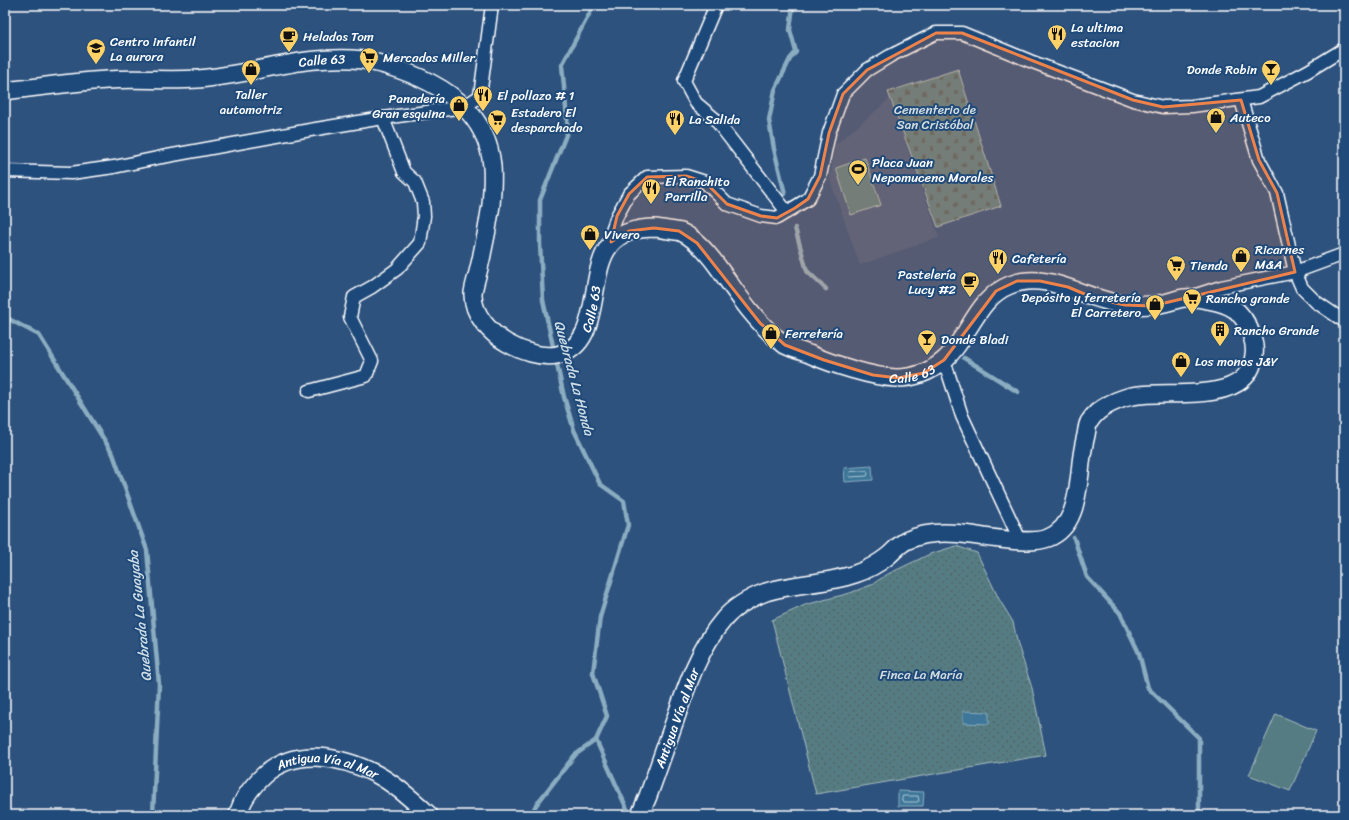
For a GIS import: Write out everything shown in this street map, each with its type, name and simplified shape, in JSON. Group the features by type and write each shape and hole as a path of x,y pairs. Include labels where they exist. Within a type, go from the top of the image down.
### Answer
{"main road":[{"name":"Calle 63","path":"5,91 112,80 198,79 308,61 341,59 370,61 420,76 448,92 479,124 488,148 493,168 492,197 487,229 472,298 480,320 499,339 519,350 543,355 560,354 575,346 584,333 590,317 602,258 611,242 629,231 654,228 679,231 697,243 714,261 737,295 760,323 785,345 824,360 873,375 898,378 924,373 948,358 968,330 982,306 996,291 1017,281 1040,281 1068,287 1096,299 1125,305 1152,306 1188,298 1203,299 1233,308 1242,317 1249,329 1254,344 1255,357 1249,371 1239,382 1223,390 1208,392 1132,396 1112,402 1097,412 1089,423 1080,470 1078,493 1071,516 1055,535 1042,540 1020,540"},
{"name":"Antigua Vía al Mar","path":"640,815 689,679 706,646 721,622 740,603 768,591 831,580 860,573 881,561 897,547 912,537 935,533 960,533 1020,540"},
{"name":"Antigua Vía al Mar","path":"238,815 241,805 254,784 273,767 290,760 308,756 351,763 377,774 411,798 429,815"}],"street":[{"path":"5,171 71,172 107,168 169,155 383,118 464,108 480,96 492,5"},
{"path":"716,5 684,81 696,103 715,119 787,212"},
{"path":"611,242 612,230 617,216 629,194 647,177 686,176 705,182 727,204 761,216 777,218 808,199 820,176 829,133 843,94 867,70 890,56 936,33 962,33 1030,61 1133,100 1163,108 1192,106 1259,97 1308,71 1344,49"},
{"path":"1241,100 1259,160 1277,193 1295,272 1302,288 1316,302 1344,321"},
{"path":"309,391 366,376 372,361 350,317 354,297 372,287 397,268 420,244 424,216 423,202 415,182 404,172 383,118"},
{"path":"1188,298 1221,287 1295,272 1344,254"},
{"path":"944,360 962,416 1020,540"}],"highlighted area":[{"path":"936,33 962,33 1133,100 1163,107 1241,100 1259,160 1277,193 1295,272 1152,306 1125,305 1096,299 1068,287 1040,281 1017,281 996,291 944,360 924,373 898,378 873,375 824,360 785,345 760,323 697,243 679,231 654,228 629,231 611,242 617,216 629,194 647,177 686,176 705,182 727,204 761,216 777,218 795,208 808,199 820,176 829,133 843,94 867,70"}],"shaded area":[{"path":"890,99 939,237 860,265 830,180 835,145"}],"green space":[{"name":"Cementerio de San Cristóbal","path":"958,69 1001,206 938,227 888,92"},
{"name":"Placa Juan Nepomuceno Morales","path":"865,158 881,205 851,215 836,168"},
{"name":"Finca La María","path":"956,546 977,553 999,599 1013,622 1018,645 1032,688 1046,755 816,794 772,620 805,605 850,593 871,585 888,574 930,554"},
{"path":"1276,714 1316,731 1290,791 1249,775"}],"water":[{"path":"872,466 873,480 845,482 844,468"},
{"path":"963,711 989,712 989,724 963,723"},
{"path":"898,791 924,792 923,806 898,806"}],"waterway":[{"name":"Quebrada La Honda","path":"531,815 536,805 575,755 596,740 607,716 593,673 600,617 628,525 624,501 600,484 574,430 564,397 543,300 540,244 540,200 568,130 562,65 594,5"},
{"path":"785,194 774,149 769,120 775,90 790,59 796,52 790,30 793,5"},
{"path":"795,228 807,271 826,289"},
{"name":"Quebrada La Guayaba","path":"5,317 39,335 113,454 147,550 159,684 153,815"},
{"path":"964,358 1018,392"},
{"path":"1074,538 1087,577 1120,613 1139,653 1148,688 1199,738 1199,815"},
{"path":"596,740 627,809 632,815"}],"place":[{"name":"La ultima estacion","path":"1057,51"},
{"name":"Helados Tom","path":"289,53"},
{"name":"Centro infantil La aurora","path":"96,65"},
{"name":"Mercados Miller","path":"369,74"},
{"name":"Taller automotriz","path":"251,86"},
{"name":"Donde Robin","path":"1271,86"},
{"name":"El pollazo # 1","path":"483,112"},
{"name":"Panadería Gran esquina","path":"459,122"},
{"name":"Auteco","path":"1216,134"},
{"name":"Estadero El desparchado","path":"497,136"},
{"name":"La Salida","path":"675,136"},
{"name":"Placa Juan Nepomuceno Morales","path":"858,186"},
{"name":"El Ranchito Parrilla","path":"651,205"},
{"name":"Vivero","path":"590,251"},
{"name":"Ricarnes M&A","path":"1241,273"},
{"name":"Cafetería","path":"998,275"},
{"name":"Tienda","path":"1176,282"},
{"name":"Pastelería Lucy #2","path":"970,298"},
{"name":"Rancho grande","path":"1192,315"},
{"name":"Depósito y ferretería El Carretero","path":"1155,321"},
{"name":"Rancho Grande","path":"1220,347"},
{"name":"Ferretería","path":"771,350"},
{"name":"Donde Bladi","path":"927,356"},
{"name":"Los monos J&Y","path":"1181,378"}]}
